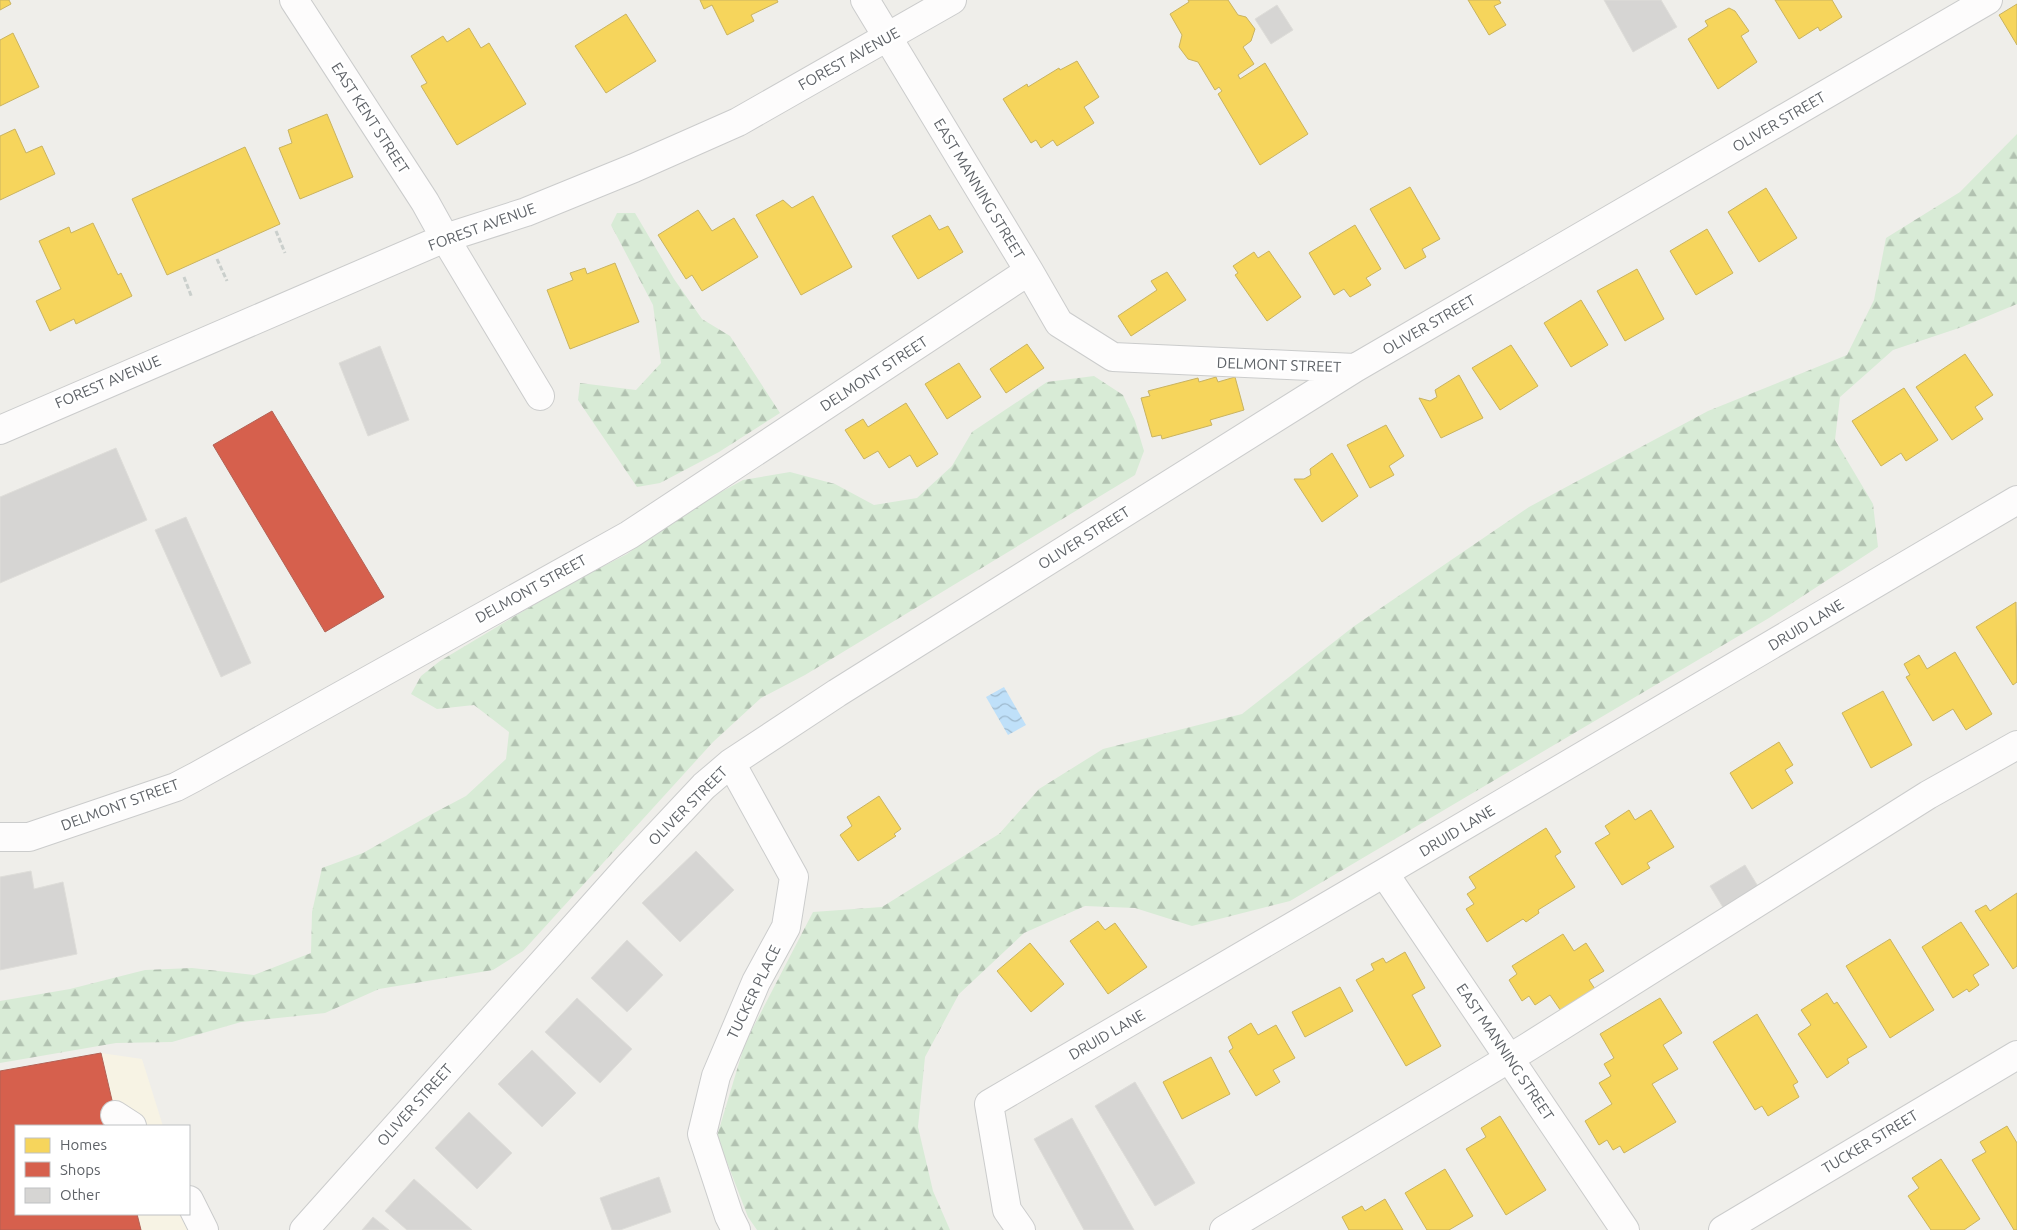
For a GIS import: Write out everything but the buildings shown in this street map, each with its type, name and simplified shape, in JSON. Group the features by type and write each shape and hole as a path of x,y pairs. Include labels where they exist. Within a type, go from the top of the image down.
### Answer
{"street":[{"name":"EAST KENT STREET","path":"294,0 425,202 444,238 540,396"},
{"name":"EAST MANNING STREET","path":"864,0 1030,271 1059,323 1113,358"},
{"name":"FOREST AVENUE","path":"0,430 444,238 526,212 634,168 738,122 952,0"},
{"name":"OLIVER STREET","path":"304,1230 628,867 704,786 731,763 837,693 1355,368 1988,0"},
{"name":"DELMONT STREET","path":"0,837 29,837 176,787 195,777 629,535 1030,271"},
{"name":"DELMONT STREET","path":"1113,358 1355,368"},
{"name":"DRUID LANE","path":"1014,1220 989,1104 2017,500"},
{"path":"1224,1230 1686,949 1928,795 2017,745"},
{"name":"TUCKER PLACE","path":"731,763 794,877 786,927 756,982 716,1076 702,1134 729,1216 736,1230"},
{"name":"EAST MANNING STREET","path":"1384,873 1625,1230"},
{"name":"TUCKER STREET","path":"1723,1230 2017,1055"},
{"path":"190,1202 204,1230"}],"path":[{"path":"276,231 285,253"},
{"path":"217,259 227,281"},
{"path":"184,277 192,298"}],"shaded area":[{"path":"101,1053 142,1059 163,1125 15,1125 15,1215 190,1215 206,1230 0,1230 0,1071"}],"green space":[{"path":"2017,134 2017,304 1962,327 1893,350 1840,397 1835,440 1873,504 1878,547 1769,618 1290,901 1192,926 1135,908 1085,906 1024,933 959,994 925,1057 918,1127 933,1191 950,1230 757,1230 748,1217 717,1136 745,1043 813,912 882,907 999,834 1039,789 1103,749 1242,714 1353,627 1529,507 1708,411 1847,355 1874,300 1886,238 1960,192"},
{"path":"617,213 635,213 674,279 702,319 730,336 780,413 719,452 660,483 637,487 578,400 580,383 636,390 661,363 653,305 611,225"},
{"path":"1094,376 1123,395 1135,421 1144,451 1135,475 805,675 761,698 713,742 523,951 493,970 379,989 325,1013 241,1022 172,1042 116,1043 0,1063 0,1001 70,989 145,970 192,968 254,975 311,953 312,912 322,868 363,853 466,796 506,759 509,732 474,705 437,709 411,694 421,676 440,661 567,585 627,554 661,529 743,480 790,472 835,484 874,505 917,498 952,466 972,432 1047,382"}],"water":[{"path":"1004,687 1026,725 1008,735 986,697"}]}
